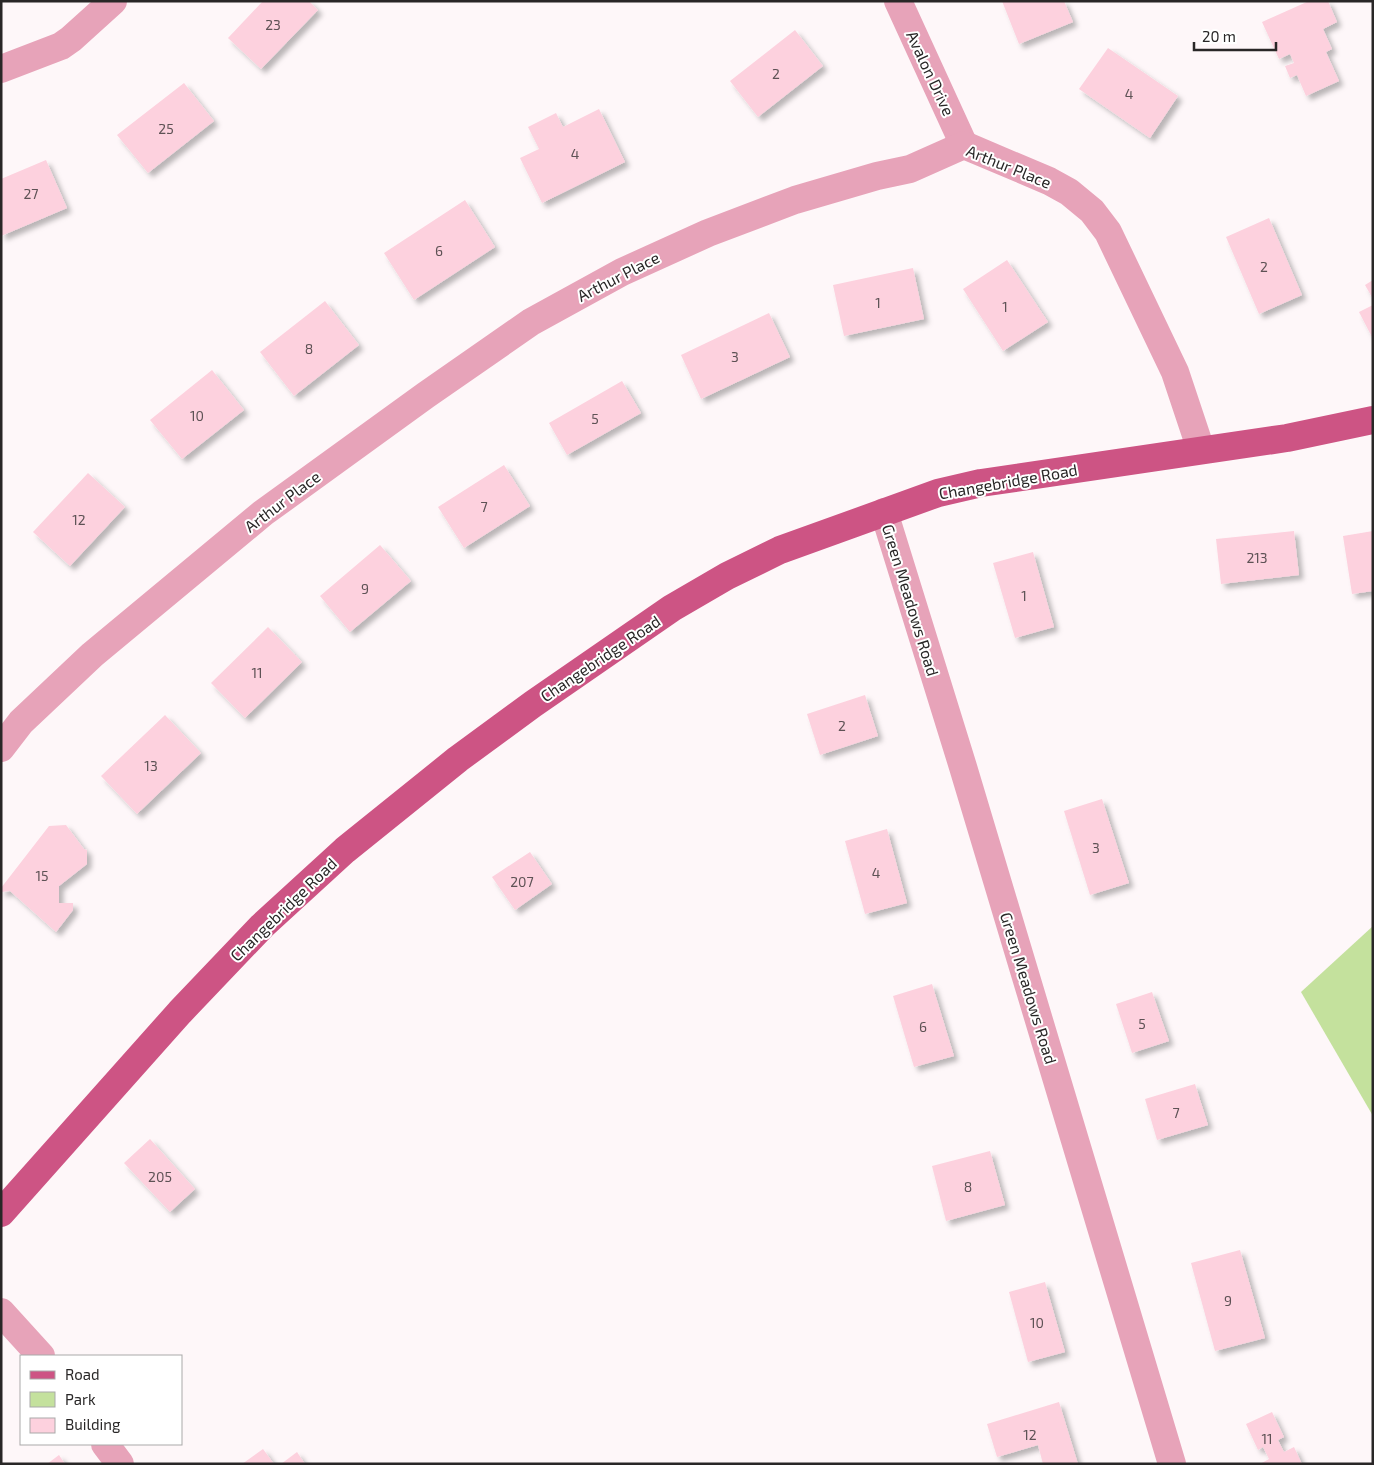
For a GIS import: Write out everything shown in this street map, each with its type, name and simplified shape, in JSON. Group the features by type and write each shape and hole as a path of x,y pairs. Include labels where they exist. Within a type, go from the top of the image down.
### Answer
{"main road":[{"name":"Changebridge Road","path":"1,1213 180,1012 262,926 345,850 458,759 533,704 648,625 727,576 780,550 938,492 981,483 1287,438 1373,420"}],"street":[{"path":"1,69 61,46 71,40 113,1"},
{"name":"Avalon Drive","path":"898,1 964,145"},
{"name":"Arthur Place","path":"1,748 22,722 92,655 150,605 263,514 426,395 531,322 622,272 708,233 795,200 877,176 910,169 964,145 1049,181 1069,192 1092,211 1108,232 1174,372 1201,450"},
{"name":"Green Meadows Road","path":"884,512 963,767 1172,1464"},
{"path":"1,1312 40,1355"},
{"path":"106,1445 120,1464"}],"green space":[{"path":"1373,926 1373,1116 1301,992"}],"building":[{"path":"263,1 309,1 318,10 261,69 228,38"},
{"path":"1002,1 1064,1 1073,22 1019,44"},
{"path":"1309,1 1328,1 1337,22 1323,29 1332,49 1326,52 1339,81 1306,96 1297,75 1290,78 1285,66 1294,63 1290,54 1279,59 1262,22"},
{"path":"795,30 823,66 758,117 730,81"},
{"path":"1108,48 1178,96 1150,138 1079,89"},
{"path":"184,83 214,121 148,173 117,135"},
{"path":"599,109 625,162 542,203 520,158 539,149 528,127 556,113 563,127"},
{"path":"46,160 67,208 1,236 1,179"},
{"path":"465,200 495,247 414,300 384,253"},
{"path":"1269,218 1302,295 1259,314 1226,237"},
{"path":"1007,260 1048,322 1003,351 963,289"},
{"path":"913,268 924,319 844,336 833,285"},
{"path":"1373,280 1373,299 1365,285"},
{"path":"325,301 359,345 294,396 260,352"},
{"path":"1373,305 1373,339 1359,312"},
{"path":"769,313 790,357 701,399 681,355"},
{"path":"212,370 244,410 182,459 150,420"},
{"path":"622,381 641,413 567,455 549,423"},
{"path":"504,465 530,506 464,548 438,507"},
{"path":"88,473 125,507 70,566 33,532"},
{"path":"1294,531 1299,575 1221,584 1216,539"},
{"path":"1373,531 1373,591 1352,594 1343,536"},
{"path":"380,545 411,581 350,632 320,596"},
{"path":"1033,552 1054,627 1015,638 993,563"},
{"path":"268,627 302,662 245,718 211,683"},
{"path":"865,695 878,736 820,755 807,714"},
{"path":"165,715 201,753 137,814 101,776"},
{"path":"1102,799 1129,883 1090,895 1064,811"},
{"path":"66,825 84,849 87,850 87,864 59,886 59,903 73,903 73,910 56,932 10,891 1,892 1,888 49,826"},
{"path":"887,829 907,903 865,914 845,841"},
{"path":"530,852 552,884 515,910 492,877"},
{"path":"932,984 954,1056 914,1067 893,996"},
{"path":"1152,992 1169,1041 1132,1053 1116,1004"},
{"path":"1195,1084 1208,1125 1157,1140 1145,1099"},
{"path":"150,1139 195,1189 170,1212 124,1163"},
{"path":"990,1151 1005,1205 946,1221 932,1166"},
{"path":"1240,1250 1265,1338 1215,1351 1191,1263"},
{"path":"1045,1282 1065,1352 1028,1362 1009,1292"},
{"path":"1059,1402 1078,1464 1043,1464 1038,1445 997,1457 987,1424"},
{"path":"1272,1412 1284,1437 1278,1440 1284,1452 1294,1447 1302,1464 1260,1464 1269,1459 1263,1447 1258,1450 1246,1424"},
{"path":"263,1449 274,1464 242,1464"},
{"path":"297,1452 305,1464 281,1464"},
{"path":"59,1455 65,1464 47,1464"}]}
